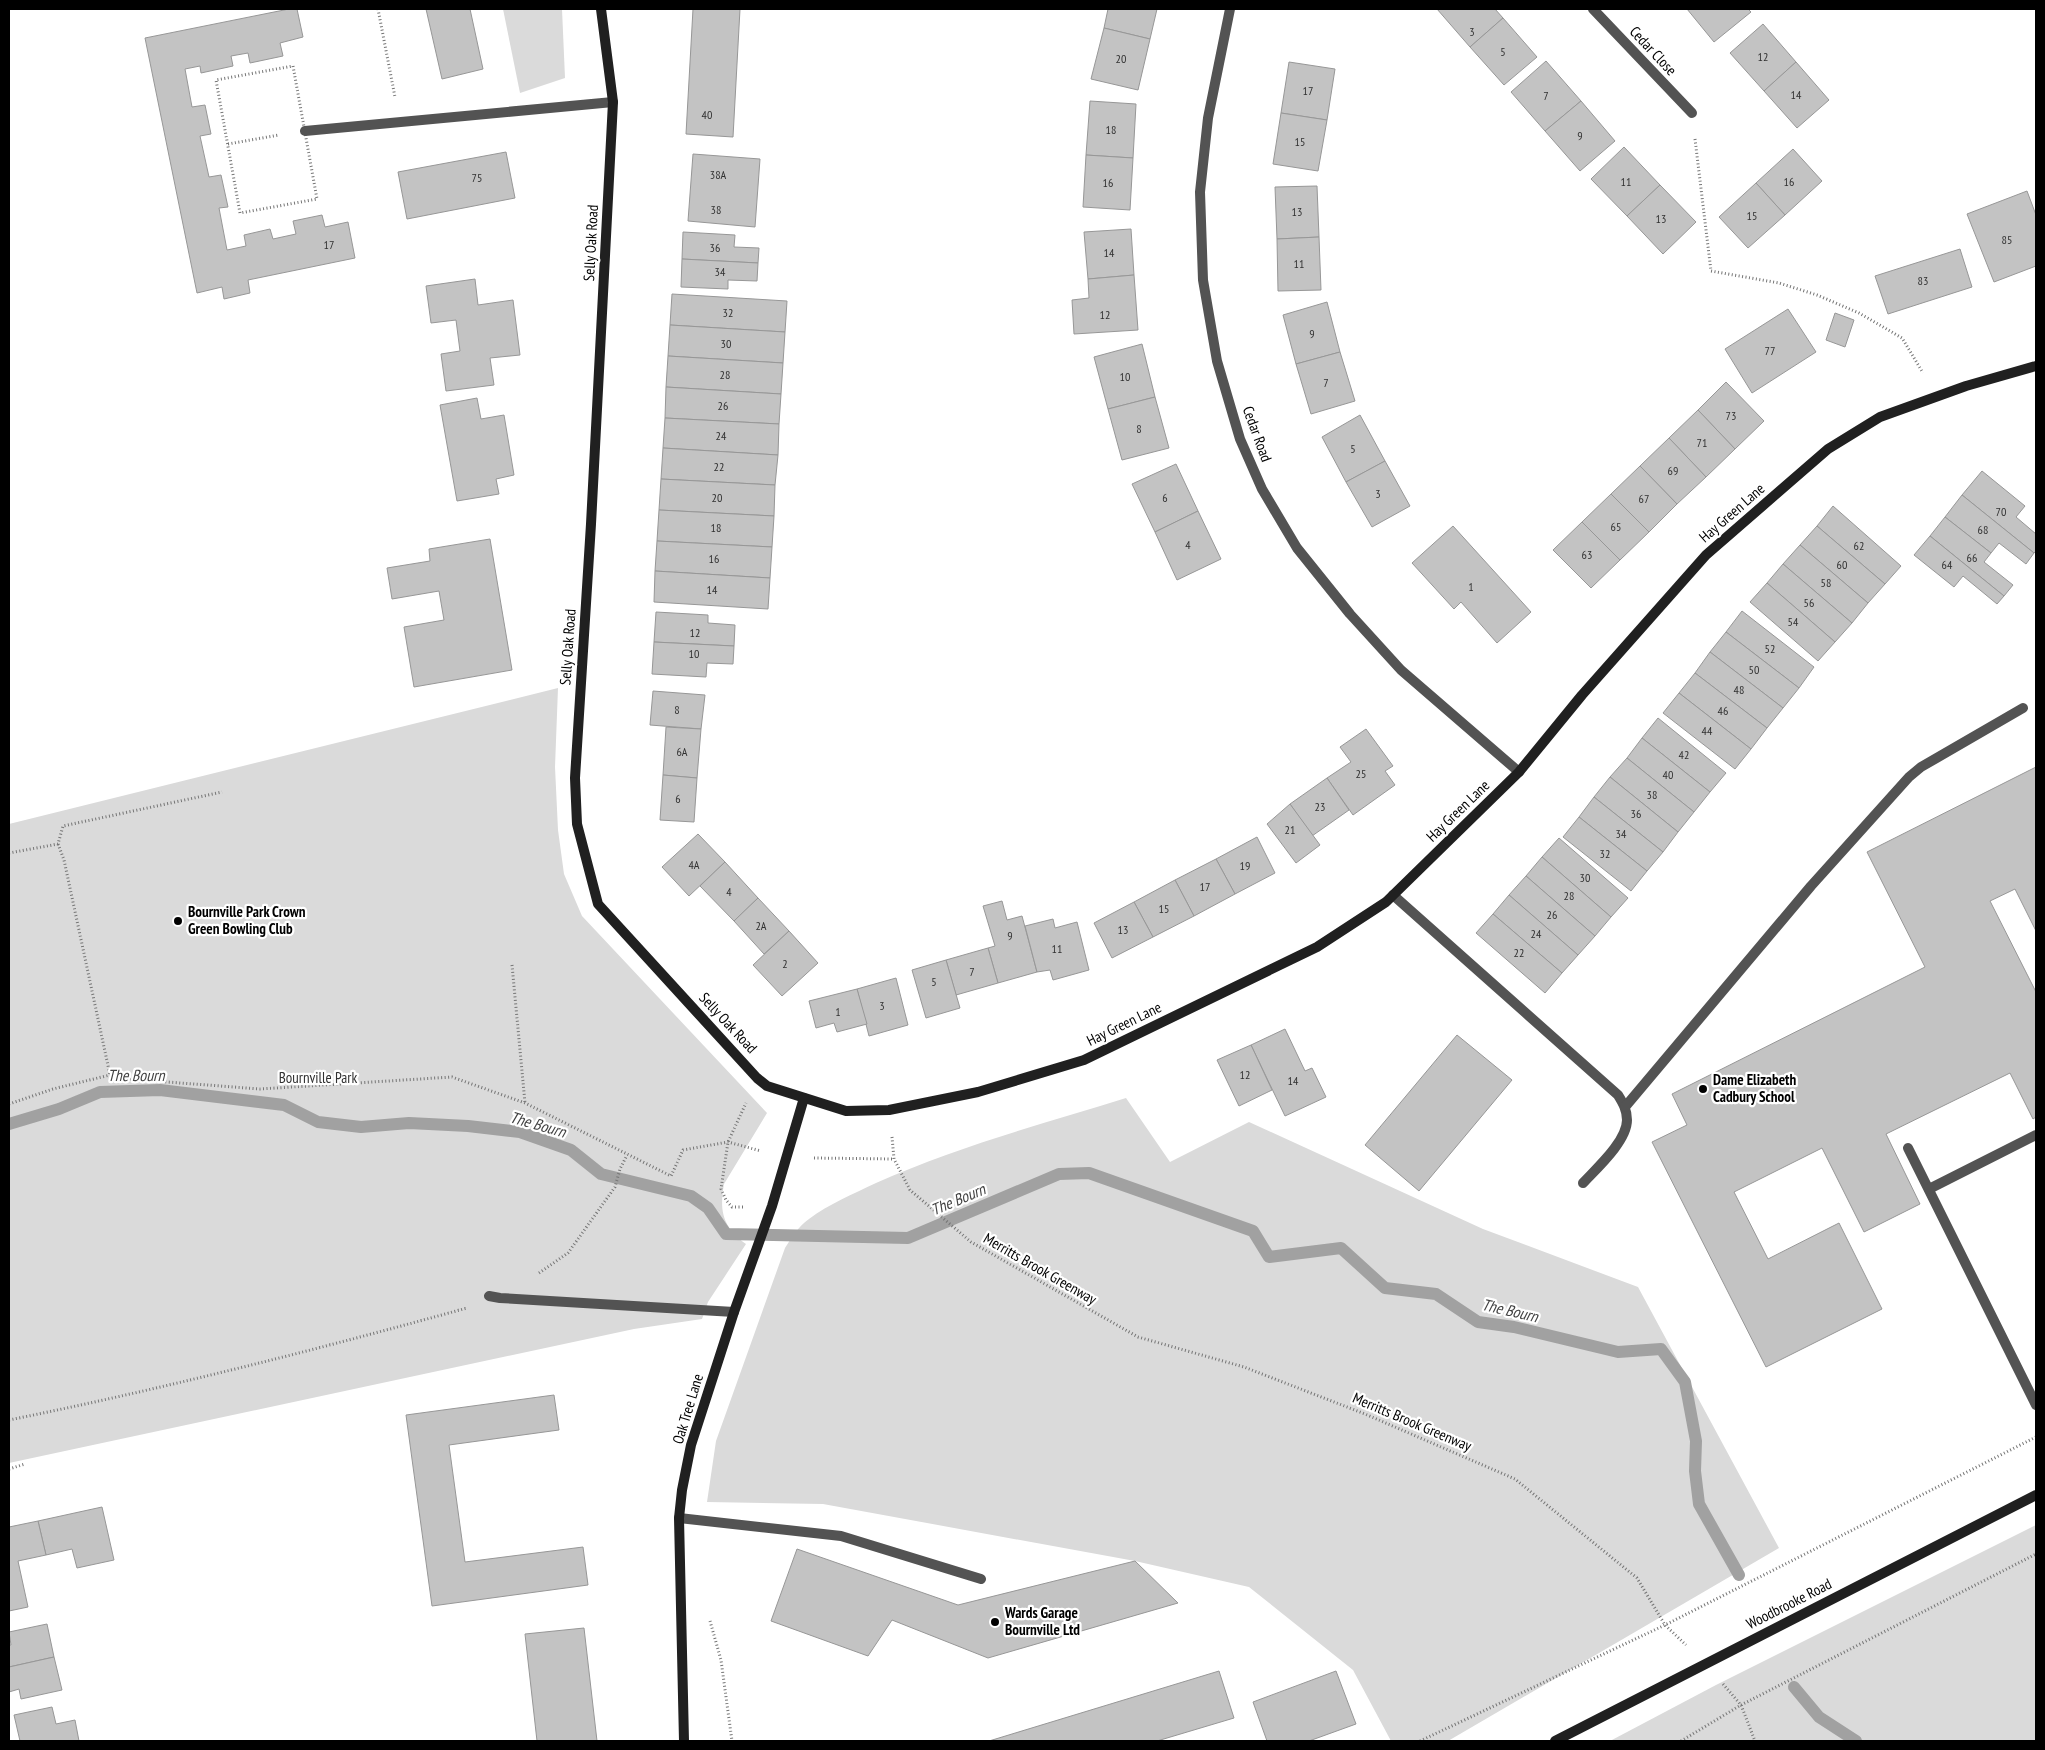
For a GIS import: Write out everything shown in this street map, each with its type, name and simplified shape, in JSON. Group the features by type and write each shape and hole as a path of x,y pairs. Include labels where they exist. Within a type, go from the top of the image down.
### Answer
{"street":[{"name":"Selly Oak Road","path":"602,9 613,102 591,524 575,778 577,824 598,904 757,1078 767,1086 804,1098"},
{"name":"Cedar Road","path":"1230,9 1208,118 1200,192 1203,280 1217,361 1240,438 1262,488 1297,548 1350,614 1401,670 1519,772"},
{"name":"Cedar Close","path":"1593,9 1692,113"},
{"path":"300,132 613,102"},
{"name":"Hay Green Lane","path":"804,1098 846,1110 890,1110 978,1092 1084,1060 1317,947 1386,902 1519,772 1582,695 1706,555 1828,449 1880,417 1936,397 2036,366"},
{"path":"1625,1107 1811,886 1908,777 1921,767 2023,708"},
{"path":"1393,895 1618,1095 1625,1107 1627,1121 1622,1139 1583,1183"},
{"name":"Oak Tree Lane","path":"684,1741 679,1518 682,1490 691,1445 734,1312 772,1206 804,1098"},
{"path":"1929,1189 2036,1135"},
{"path":"1908,1148 2036,1405"},
{"path":"489,1296 734,1312"},
{"name":"Woodbrooke Road","path":"1555,1741 2036,1495"},
{"path":"679,1518 840,1536 981,1579"}],"path":[{"path":"378,9 400,122"},
{"path":"293,66 216,80 240,213 317,199"},
{"path":"1692,113 1711,271 1779,283 1817,295 1859,313 1902,338 1936,397"},
{"path":"228,144 285,134"},
{"path":"110,1075 64,860 58,844 63,826 222,792"},
{"path":"9,853 58,844"},
{"path":"512,965 525,1103"},
{"path":"9,1104 53,1089 110,1075 128,1079 260,1089 452,1077 525,1103 671,1176 683,1150 728,1142 786,1157"},
{"path":"757,1078 728,1142 721,1189 732,1207 772,1206"},
{"path":"538,1273 568,1253 615,1187 620,1169 628,1155"},
{"name":"Merritts Brook Greenway","path":"786,1157 894,1158 910,1190 971,1242 1138,1337 1244,1367 1365,1414 1515,1479 1636,1578 1665,1625 1706,1664 1741,1706 1755,1741"},
{"path":"9,1420 74,1407 278,1359 500,1298"},
{"path":"1420,1741 1665,1625 2036,1437"},
{"path":"9,1469 25,1464"},
{"path":"1682,1741 1741,1706 2036,1554"}],"green space":[{"path":"503,9 562,9 565,78 520,93"},
{"name":"Bournville Park","path":"558,688 555,767 558,830 564,874 582,916 767,1113 724,1184 722,1203 724,1218 732,1231 746,1244 708,1302 702,1319 634,1329 9,1463 9,824"},
{"path":"1126,1098 1170,1162 1249,1122 1483,1229 1638,1287 1779,1548 1448,1741 1391,1741 1353,1670 1249,1587 1135,1561 823,1504 707,1502 716,1441 785,1248 802,1225 833,1204 906,1170 1000,1137"},
{"path":"2036,1525 2036,1741 1610,1741 1716,1685"}],"building":[{"path":"297,9 303,37 280,43 283,56 250,63 248,53 231,56 233,66 201,73 200,66 185,69 192,107 205,105 211,134 200,136 209,177 221,175 228,207 219,208 227,250 246,246 244,235 270,229 273,239 296,234 293,221 322,215 325,227 348,222 355,258 248,280 250,293 224,299 222,287 197,293 145,38"},
{"path":"426,9 470,9 483,69 442,79"},
{"path":"693,9 740,9 733,137 686,134"},
{"path":"1108,9 1157,9 1150,39 1104,28"},
{"path":"1437,9 1495,9 1503,18 1470,47"},
{"path":"1687,9 1748,9 1751,12 1714,42"},
{"path":"1503,18 1537,57 1504,85 1470,47"},
{"path":"1763,24 1796,62 1764,91 1730,53"},
{"path":"1104,28 1150,39 1138,90 1091,79"},
{"path":"1546,61 1581,101 1545,131 1511,92"},
{"path":"1289,62 1335,69 1327,120 1281,113"},
{"path":"1796,62 1829,100 1797,128 1764,91"},
{"path":"1090,101 1136,104 1133,158 1086,155"},
{"path":"1581,101 1615,141 1580,171 1545,131"},
{"path":"1281,113 1327,120 1318,171 1273,164"},
{"path":"1624,147 1660,185 1627,216 1591,179"},
{"path":"1793,149 1822,181 1785,215 1756,183"},
{"path":"506,152 515,198 407,219 398,172"},
{"path":"693,154 760,159 755,227 688,221"},
{"path":"1086,155 1133,158 1130,210 1083,207"},
{"path":"1756,183 1785,215 1748,248 1719,217"},
{"path":"1660,185 1696,222 1663,254 1627,216"},
{"path":"1317,186 1319,237 1277,239 1275,187"},
{"path":"2027,191 2036,215 2036,266 1994,282 1967,214"},
{"path":"1131,229 1134,275 1088,279 1084,232"},
{"path":"683,232 735,235 734,247 759,248 758,263 682,259"},
{"path":"1319,237 1321,290 1278,291 1277,239"},
{"path":"1960,249 1972,287 1888,314 1875,276"},
{"path":"682,259 758,263 757,281 728,280 728,289 681,287"},
{"path":"1134,275 1138,330 1074,334 1072,300 1089,298 1088,279"},
{"path":"475,279 478,305 513,300 520,355 490,358 494,385 446,391 441,354 460,351 456,320 431,323 426,286"},
{"path":"672,294 787,301 785,332 670,325"},
{"path":"1327,302 1340,352 1296,364 1283,315"},
{"path":"1788,309 1816,352 1752,393 1725,349"},
{"path":"1835,313 1854,320 1845,347 1826,340"},
{"path":"670,325 785,332 783,363 668,356"},
{"path":"1142,344 1155,397 1108,409 1094,357"},
{"path":"1340,352 1355,401 1311,414 1296,364"},
{"path":"668,356 783,363 781,394 666,387"},
{"path":"1726,382 1764,421 1735,449 1698,410"},
{"path":"666,387 781,394 779,424 665,418"},
{"path":"1155,397 1169,448 1122,460 1108,409"},
{"path":"477,398 481,419 504,415 514,475 496,479 499,494 457,501 440,405"},
{"path":"1698,410 1735,449 1706,477 1669,438"},
{"path":"1360,415 1385,461 1346,482 1322,437"},
{"path":"665,418 779,424 778,455 663,448"},
{"path":"1669,438 1706,477 1677,504 1640,466"},
{"path":"663,448 778,455 775,485 661,479"},
{"path":"1385,461 1410,506 1372,527 1346,482"},
{"path":"1176,464 1198,511 1155,532 1132,484"},
{"path":"1640,466 1677,504 1649,532 1611,494"},
{"path":"1982,471 2025,506 2016,517 2036,534 2036,551 2034,553 1962,495"},
{"path":"661,479 775,485 774,516 659,510"},
{"path":"1611,494 1649,532 1620,560 1582,522"},
{"path":"1962,495 2034,553 2026,564 1999,543 1991,553 1945,517"},
{"path":"1833,506 1901,566 1885,584 1817,526"},
{"path":"659,510 774,516 772,547 657,541"},
{"path":"1198,511 1221,559 1177,580 1155,532"},
{"path":"1945,517 1991,553 1984,562 2013,585 2004,596 1930,536"},
{"path":"1582,522 1620,560 1591,588 1553,550"},
{"path":"1453,526 1531,612 1497,643 1461,602 1454,609 1412,563"},
{"path":"1817,526 1885,584 1868,603 1800,545"},
{"path":"1930,536 2004,596 1997,604 1963,576 1954,587 1914,555"},
{"path":"490,539 512,670 414,687 404,627 444,620 439,591 392,599 387,568 430,561 429,549"},
{"path":"657,541 772,547 770,578 655,571"},
{"path":"1800,545 1868,603 1852,623 1783,564"},
{"path":"1783,564 1852,623 1835,642 1767,583"},
{"path":"655,571 770,578 768,609 654,602"},
{"path":"1767,583 1835,642 1818,661 1750,602"},
{"path":"1742,611 1814,667 1799,688 1726,632"},
{"path":"656,612 708,615 708,623 735,625 734,646 654,642"},
{"path":"1726,632 1799,688 1783,708 1710,652"},
{"path":"654,642 734,646 733,664 707,663 706,677 652,674"},
{"path":"1710,652 1783,708 1767,728 1695,673"},
{"path":"1695,673 1767,728 1751,749 1679,693"},
{"path":"653,691 705,695 701,729 650,725"},
{"path":"1679,693 1751,749 1735,769 1663,713"},
{"path":"1658,718 1726,773 1710,792 1642,738"},
{"path":"666,727 701,729 697,778 663,775"},
{"path":"1366,729 1393,766 1385,771 1395,785 1353,815 1327,778 1351,762 1340,747"},
{"path":"1642,738 1710,792 1694,812 1627,758"},
{"path":"1627,758 1694,812 1678,832 1610,777"},
{"path":"2036,767 2036,931 2015,889 1990,901 2036,992 2036,1117 2033,1119 2010,1073 1886,1134 1920,1204 1864,1232 1822,1148 1734,1192 1768,1259 1839,1223 1882,1309 1766,1367 1652,1142 1687,1125 1672,1094 1925,967 1867,852"},
{"path":"663,775 697,778 694,822 660,820"},
{"path":"1610,777 1678,832 1663,852 1594,797"},
{"path":"1327,778 1349,810 1312,836 1290,804"},
{"path":"1594,797 1663,852 1647,871 1579,817"},
{"path":"1290,804 1320,845 1296,863 1267,824"},
{"path":"1579,817 1647,871 1631,891 1563,837"},
{"path":"698,834 725,862 689,896 662,867"},
{"path":"1257,837 1275,873 1235,894 1216,859"},
{"path":"1559,838 1628,898 1611,917 1542,857"},
{"path":"1542,857 1611,917 1595,936 1526,876"},
{"path":"1216,859 1235,894 1194,916 1175,880"},
{"path":"725,862 758,898 734,921 700,886"},
{"path":"1526,876 1595,936 1578,955 1509,895"},
{"path":"1175,880 1194,916 1153,937 1134,902"},
{"path":"1509,895 1578,955 1562,973 1493,914"},
{"path":"758,898 789,931 764,954 734,921"},
{"path":"1002,901 1007,920 1022,916 1037,972 998,983 988,948 995,946 983,906"},
{"path":"1134,902 1153,937 1112,958 1094,923"},
{"path":"1493,914 1562,973 1545,993 1476,933"},
{"path":"1053,919 1055,928 1077,922 1089,970 1053,980 1050,970 1037,972 1025,926"},
{"path":"789,931 818,963 782,996 753,965"},
{"path":"988,948 998,983 956,995 946,960"},
{"path":"946,960 960,1008 926,1018 912,970"},
{"path":"896,978 908,1025 869,1036 857,989"},
{"path":"857,989 867,1024 837,1032 834,1023 816,1028 809,1001"},
{"path":"1285,1029 1305,1071 1312,1068 1326,1097 1285,1116 1251,1045"},
{"path":"1457,1035 1512,1080 1419,1191 1365,1145"},
{"path":"1251,1045 1272,1090 1239,1106 1217,1060"},
{"path":"554,1395 559,1430 449,1445 465,1562 583,1547 588,1585 432,1606 406,1415"},
{"path":"102,1507 114,1560 77,1568 72,1549 46,1555 38,1521"},
{"path":"38,1521 46,1555 18,1561 28,1607 9,1611 9,1527"},
{"path":"797,1549 958,1605 1135,1561 1178,1603 988,1658 892,1620 868,1656 771,1621"},
{"path":"47,1624 54,1657 9,1667 9,1645 11,1645 9,1632"},
{"path":"584,1628 597,1741 537,1741 525,1634"},
{"path":"54,1657 62,1690 21,1699 19,1689 9,1692 9,1667"},
{"path":"1219,1671 1234,1718 1157,1741 989,1741"},
{"path":"1336,1671 1356,1724 1309,1741 1267,1741 1253,1702"},
{"path":"52,1707 56,1724 75,1720 79,1741 20,1741 14,1715"}],"waterway":[{"name":"The Bourn","path":"9,1124 59,1109 100,1092 160,1090 284,1105 318,1122 361,1127 409,1123 468,1126 520,1132 571,1150 601,1174 691,1196 708,1208 726,1234 908,1238 1059,1174 1089,1173 1253,1231 1269,1257 1341,1248 1385,1288 1436,1294 1478,1322 1514,1327 1618,1352 1661,1349 1685,1382 1696,1441 1695,1471 1699,1504 1739,1575"},
{"name":"The Bourn","path":"1794,1687 1819,1717 1856,1741"}],"place":[{"name":"Bournville Park Crown Green Bowling Club","path":"178,921"},
{"name":"Dame Elizabeth Cadbury School","path":"1703,1089"},
{"name":"Wards Garage Bournville Ltd","path":"995,1622"}]}
